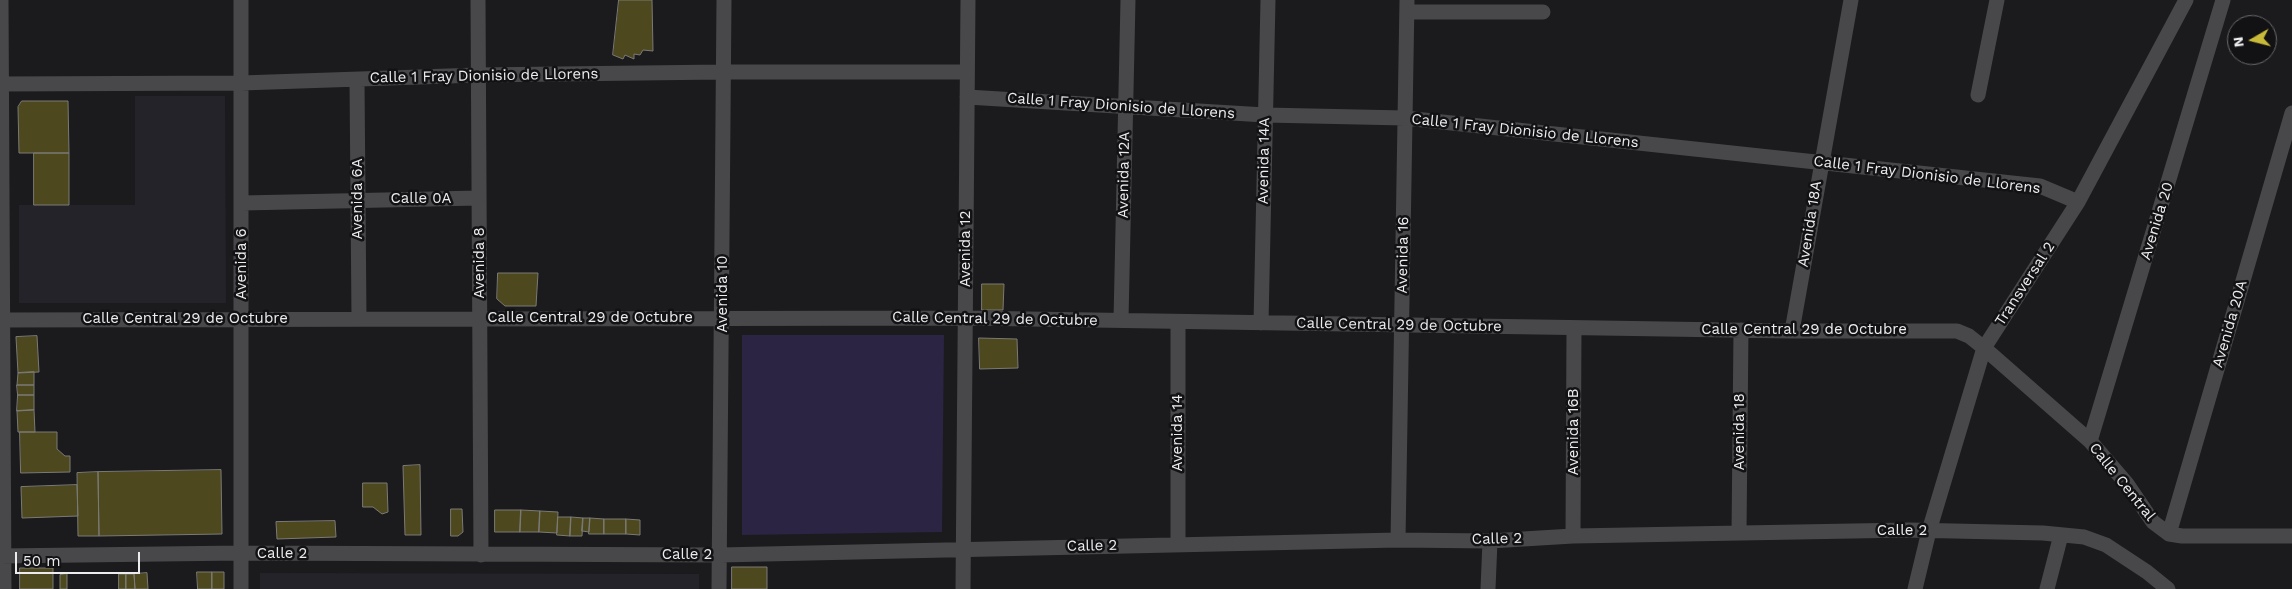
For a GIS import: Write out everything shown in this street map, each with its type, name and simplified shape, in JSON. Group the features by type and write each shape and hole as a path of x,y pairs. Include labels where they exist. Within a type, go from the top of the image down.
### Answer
{"street":[{"path":"1,0 2,556 4,589"},
{"name":"Avenida 6","path":"241,0 241,589"},
{"name":"Avenida 8","path":"478,0 481,555"},
{"name":"Avenida 10","path":"719,589 723,318 722,72 724,0"},
{"name":"Avenida 12","path":"963,589 968,0"},
{"name":"Avenida 12A","path":"1121,320 1128,0"},
{"name":"Avenida 14A","path":"1261,323 1268,0"},
{"name":"Avenida 18A","path":"1792,331 1820,163 1851,0"},
{"path":"1978,95 1997,0"},
{"name":"Transversal 2","path":"1915,589 1929,531 1984,348 2078,202 2186,0"},
{"name":"Avenida 20","path":"2090,441 2224,0"},
{"path":"1407,6 1543,12"},
{"name":"Avenida 16","path":"1398,540 1407,6"},
{"name":"Calle 1 Fray Dionisio de Llorens","path":"1,84 241,83 478,75 722,72 967,72"},
{"name":"Avenida 6A","path":"357,80 359,319"},
{"name":"Calle 1 Fray Dionisio de Llorens","path":"967,97 1265,115 1405,118 2040,186 2078,202"},
{"name":"Avenida 20A","path":"2169,534 2292,113"},
{"name":"Calle 0A","path":"242,203 359,199 479,198"},
{"name":"Calle Central 29 de Octubre","path":"1,320 965,318 1792,331 1957,331 1969,336 1984,348"},
{"name":"Avenida 14","path":"1178,322 1178,544"},
{"name":"Avenida 16B","path":"1573,536 1574,328"},
{"name":"Avenida 18","path":"1739,533 1741,330"},
{"name":"Calle Central","path":"1984,348 2090,441 2127,484 2153,522 2169,534 2182,536 2292,536"},
{"name":"Calle 2","path":"2,556 241,553 720,555 1178,544 1398,540 1490,541 1573,536 1929,531 2061,534 2084,537 2106,544 2168,589"},
{"path":"2047,589 2061,534"},
{"path":"1488,589 1490,541"}],"shaded area":[{"path":"135,96 225,96 226,303 19,303 19,205 135,205"},
{"path":"742,335 944,335 942,532 742,535"},
{"path":"260,573 699,574 699,589 260,589"}],"building":[{"path":"619,0 652,0 653,51 643,50 640,55 634,54 634,59 625,55 623,59 613,55"},
{"path":"22,101 68,101 69,153 19,153 18,107"},
{"path":"34,153 69,153 69,205 34,205"},
{"path":"498,273 538,273 536,306 505,306 497,299"},
{"path":"982,284 1004,284 1003,310 982,310"},
{"path":"37,336 39,372 18,373 16,337"},
{"path":"979,338 1017,339 1018,368 980,369"},
{"path":"34,372 34,385 17,385 18,373"},
{"path":"17,385 34,385 34,395 18,395"},
{"path":"18,395 34,395 34,410 17,411"},
{"path":"34,410 35,432 18,432 17,411"},
{"path":"20,432 57,432 57,449 65,456 70,456 70,472 21,473"},
{"path":"420,465 421,535 405,535 403,466"},
{"path":"221,470 222,534 99,536 98,472"},
{"path":"98,472 99,536 78,536 77,473"},
{"path":"363,483 387,483 388,512 382,514 373,507 363,507"},
{"path":"77,485 78,516 22,518 21,487"},
{"path":"451,509 462,509 463,532 458,536 451,536"},
{"path":"495,510 521,510 520,532 495,532"},
{"path":"521,510 540,511 539,532 520,532"},
{"path":"540,511 558,512 557,533 539,532"},
{"path":"558,517 571,517 570,536 557,535"},
{"path":"571,517 583,518 582,536 570,536"},
{"path":"583,518 590,518 589,532 582,531"},
{"path":"590,518 604,519 604,534 589,534"},
{"path":"604,519 626,519 626,534 604,534"},
{"path":"626,519 640,520 640,535 626,534"},
{"path":"335,521 336,537 277,539 276,522"},
{"path":"732,567 767,567 767,589 732,589"},
{"path":"20,568 53,568 53,589 20,589"},
{"path":"197,572 212,572 212,589 198,589"},
{"path":"212,572 224,572 224,589 212,589"},
{"path":"147,573 148,589 135,589 134,574"},
{"path":"67,574 67,589 60,589 60,575"},
{"path":"119,574 126,574 126,589 119,589"},
{"path":"126,574 134,574 135,589 126,589"}]}
